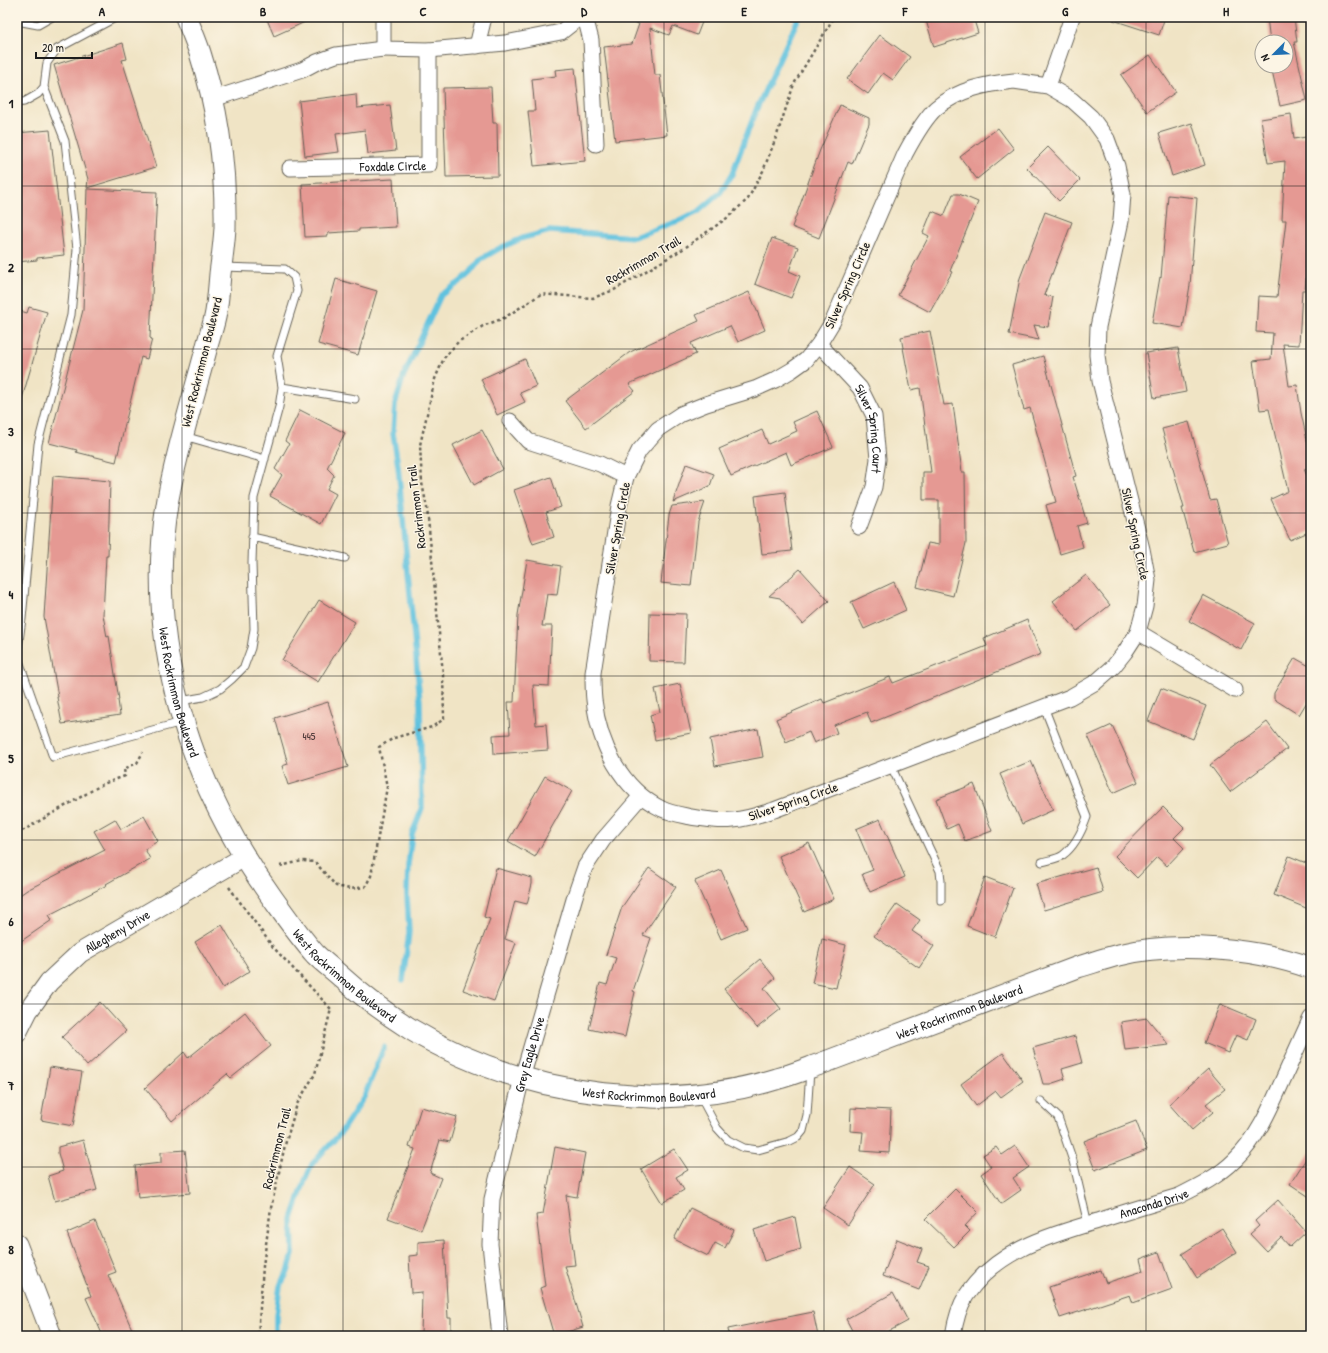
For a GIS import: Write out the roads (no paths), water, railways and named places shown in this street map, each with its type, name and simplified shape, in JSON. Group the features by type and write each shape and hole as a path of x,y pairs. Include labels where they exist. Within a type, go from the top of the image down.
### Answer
{"main road":[{"name":"West Rockrimmon Boulevard","path":"186,17 200,51 213,99 224,178 225,229 216,312 183,436 168,502 163,549 162,590 165,632 172,678 191,748 203,778 220,814 244,857 287,919 317,955 354,989 383,1012 418,1034 480,1063 522,1078 576,1090 617,1095 659,1097 699,1094 742,1088 777,1079 1078,967 1119,954 1154,949 1195,948 1243,951 1293,962 1311,968"}],"street":[{"path":"383,17 383,49"},
{"path":"477,46 484,17"},
{"path":"213,99 302,70 317,62 336,55 383,49 428,50 505,43 561,32 580,17"},
{"path":"585,17 591,40 596,144"},
{"path":"1048,86 1072,17"},
{"name":"Foxdale Circle","path":"290,168 429,165 428,50"},
{"name":"Silver Spring Circle","path":"1014,81 1048,86 1072,100 1091,117 1107,139 1117,166 1123,194 1121,220 1098,327 1097,355 1100,381 1142,549 1148,580 1145,606 1138,632 1112,668 1096,682 1070,697 774,810 732,821 708,820 685,816 662,809 641,796 623,777 608,753 600,728 594,700 593,673 619,506 626,477 639,451 658,429 681,414 706,404 755,389 775,380 806,360 819,344 833,321 905,154 918,131 936,108 963,91 987,84 1014,81"},
{"name":"Silver Spring Court","path":"819,344 860,388 874,416 878,459 874,487 859,527"},
{"path":"510,421 528,441 600,464 626,477"},
{"path":"1138,632 1235,690"},
{"name":"Grey Eagle Drive","path":"500,1336 490,1244 491,1206 522,1078 575,896 585,867 603,840 641,796"},
{"name":"Allegheny Drive","path":"17,1033 28,1011 49,982 80,954 244,857"},
{"name":"Anaconda Drive","path":"953,1336 956,1321 966,1296 984,1276 1001,1261 1023,1247 1047,1236 1179,1196 1218,1175 1236,1159 1252,1139 1267,1114 1311,1018"},
{"path":"17,1244 52,1336"}],"lane":[{"path":"17,21 38,25 52,17"},
{"path":"117,17 56,49 47,63 44,87 64,140 77,248 71,315 38,444 22,619 17,655 52,757 183,722"},
{"path":"17,103 24,102 38,94 44,87"},
{"path":"178,701 203,697 220,689 244,667 251,648 254,629 252,537 254,498 279,407 282,387 277,356 297,291 294,277 285,269 221,267"},
{"path":"282,387 355,399"},
{"path":"183,436 265,459"},
{"path":"252,537 346,558"},
{"path":"1042,862 1062,856 1073,845 1082,830 1087,817 1044,707"},
{"path":"892,766 940,871 941,901"},
{"path":"699,1094 717,1128 728,1140 744,1148 758,1150 790,1141 798,1137 803,1131 807,1115 810,1068"},
{"path":"1041,1101 1058,1118 1074,1161 1088,1224"}],"waterway":[{"path":"403,981 409,932 407,894 408,865 412,834 422,808 420,701 398,466 393,433 395,404 404,375 441,295 460,282 470,273 481,259 500,248 523,238 550,231 634,237 698,212 720,193 732,174 756,110 799,17"},
{"path":"276,1336 276,1315 280,1286 288,1272 293,1254 292,1219 304,1183 312,1164 339,1135 364,1097 384,1047"}]}
